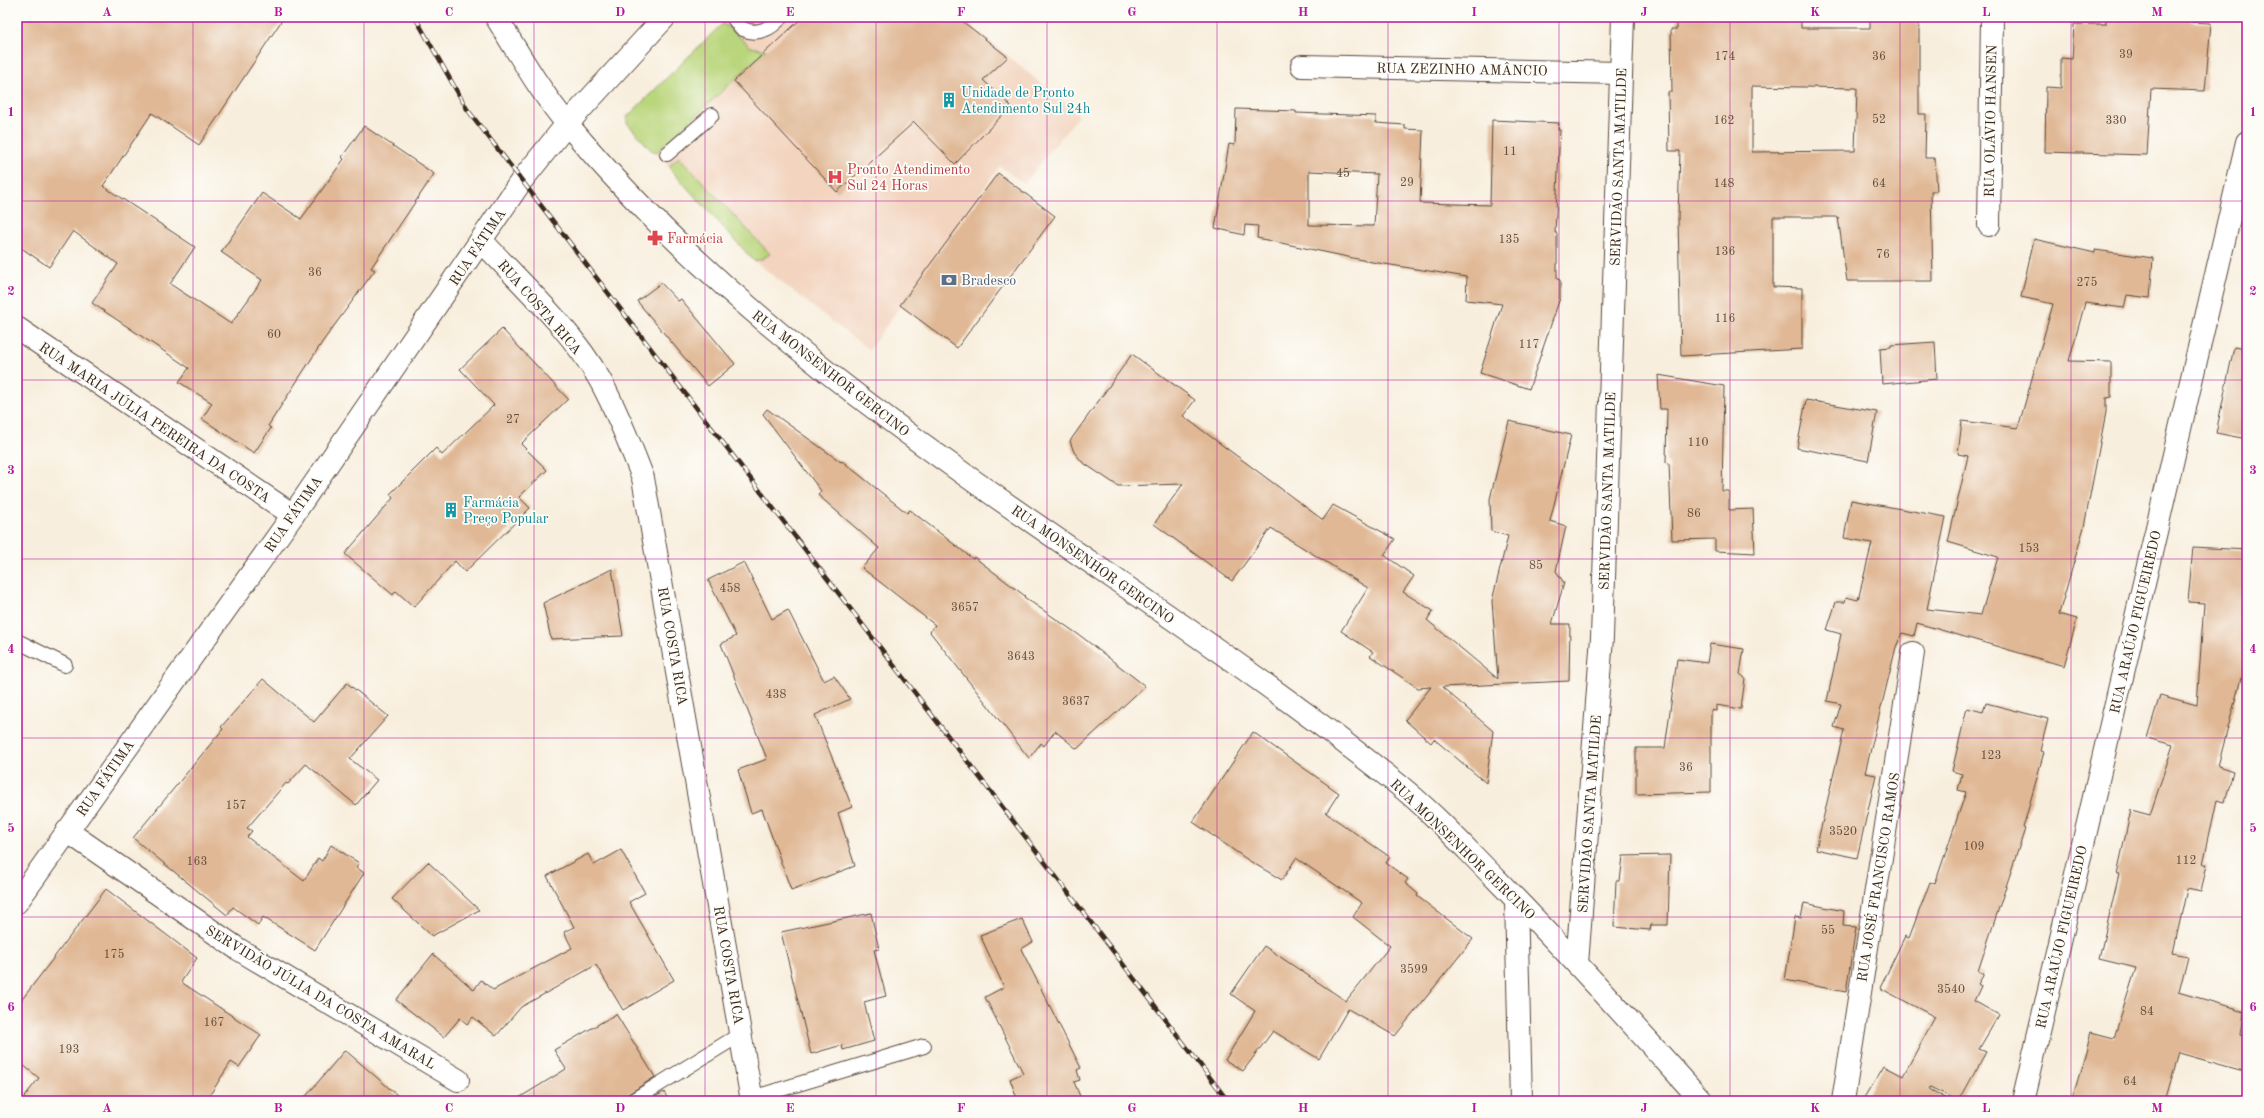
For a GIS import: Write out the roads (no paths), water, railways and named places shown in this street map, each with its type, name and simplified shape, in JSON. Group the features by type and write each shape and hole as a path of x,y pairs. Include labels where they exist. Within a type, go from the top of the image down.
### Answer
{"street":[{"name":"RUA MONSENHOR GERCINO","path":"496,17 567,124 688,252 736,298 801,352 938,455 1327,728 1400,786 1516,900 1577,964 1702,1101"},
{"name":"RUA FÁTIMA","path":"17,902 293,515 522,180 567,124 665,17"},
{"name":"SERVIDÃO SANTA MATILDE","path":"1577,964 1602,636 1623,17"},
{"name":"RUA OLÁVIO HANSEN","path":"1989,225 1992,17"},
{"name":"RUA ZEZINHO AMÂNCIO","path":"1302,66 1621,73"},
{"name":"RUA ARAÚJO FIGUEIREDO","path":"2023,1101 2247,142"},
{"name":"RUA COSTA RICA","path":"481,240 569,336 599,379 623,426 643,478 752,1100"},
{"name":"RUA MARIA JÚLIA PEREIRA DA COSTA","path":"17,328 293,515"},
{"name":"RUA JOSÉ FRANCISCO RAMOS","path":"1844,1101 1913,653"},
{"name":"SERVIDÃO JÚLIA DA COSTA AMARAL","path":"67,831 238,949 458,1080"},
{"path":"1516,900 1521,1101"}],"lane":[{"path":"732,17 743,29 755,32 768,30 781,17"},
{"path":"667,154 712,115"},
{"path":"17,641 65,665"},
{"path":"632,1101 741,1034"},
{"path":"752,1100 924,1046"}],"railway":[{"path":"415,17 467,109 1228,1101"}],"place":[{"name":"Unidade de Pronto Atendimento Sul 24h","path":"949,100"},
{"name":"Pronto Atendimento Sul 24 Horas","path":"835,177"},
{"name":"Farmácia","path":"655,238"},
{"name":"Bradesco","path":"949,280"},
{"name":"Farmácia Preço Popular","path":"451,510"}]}
